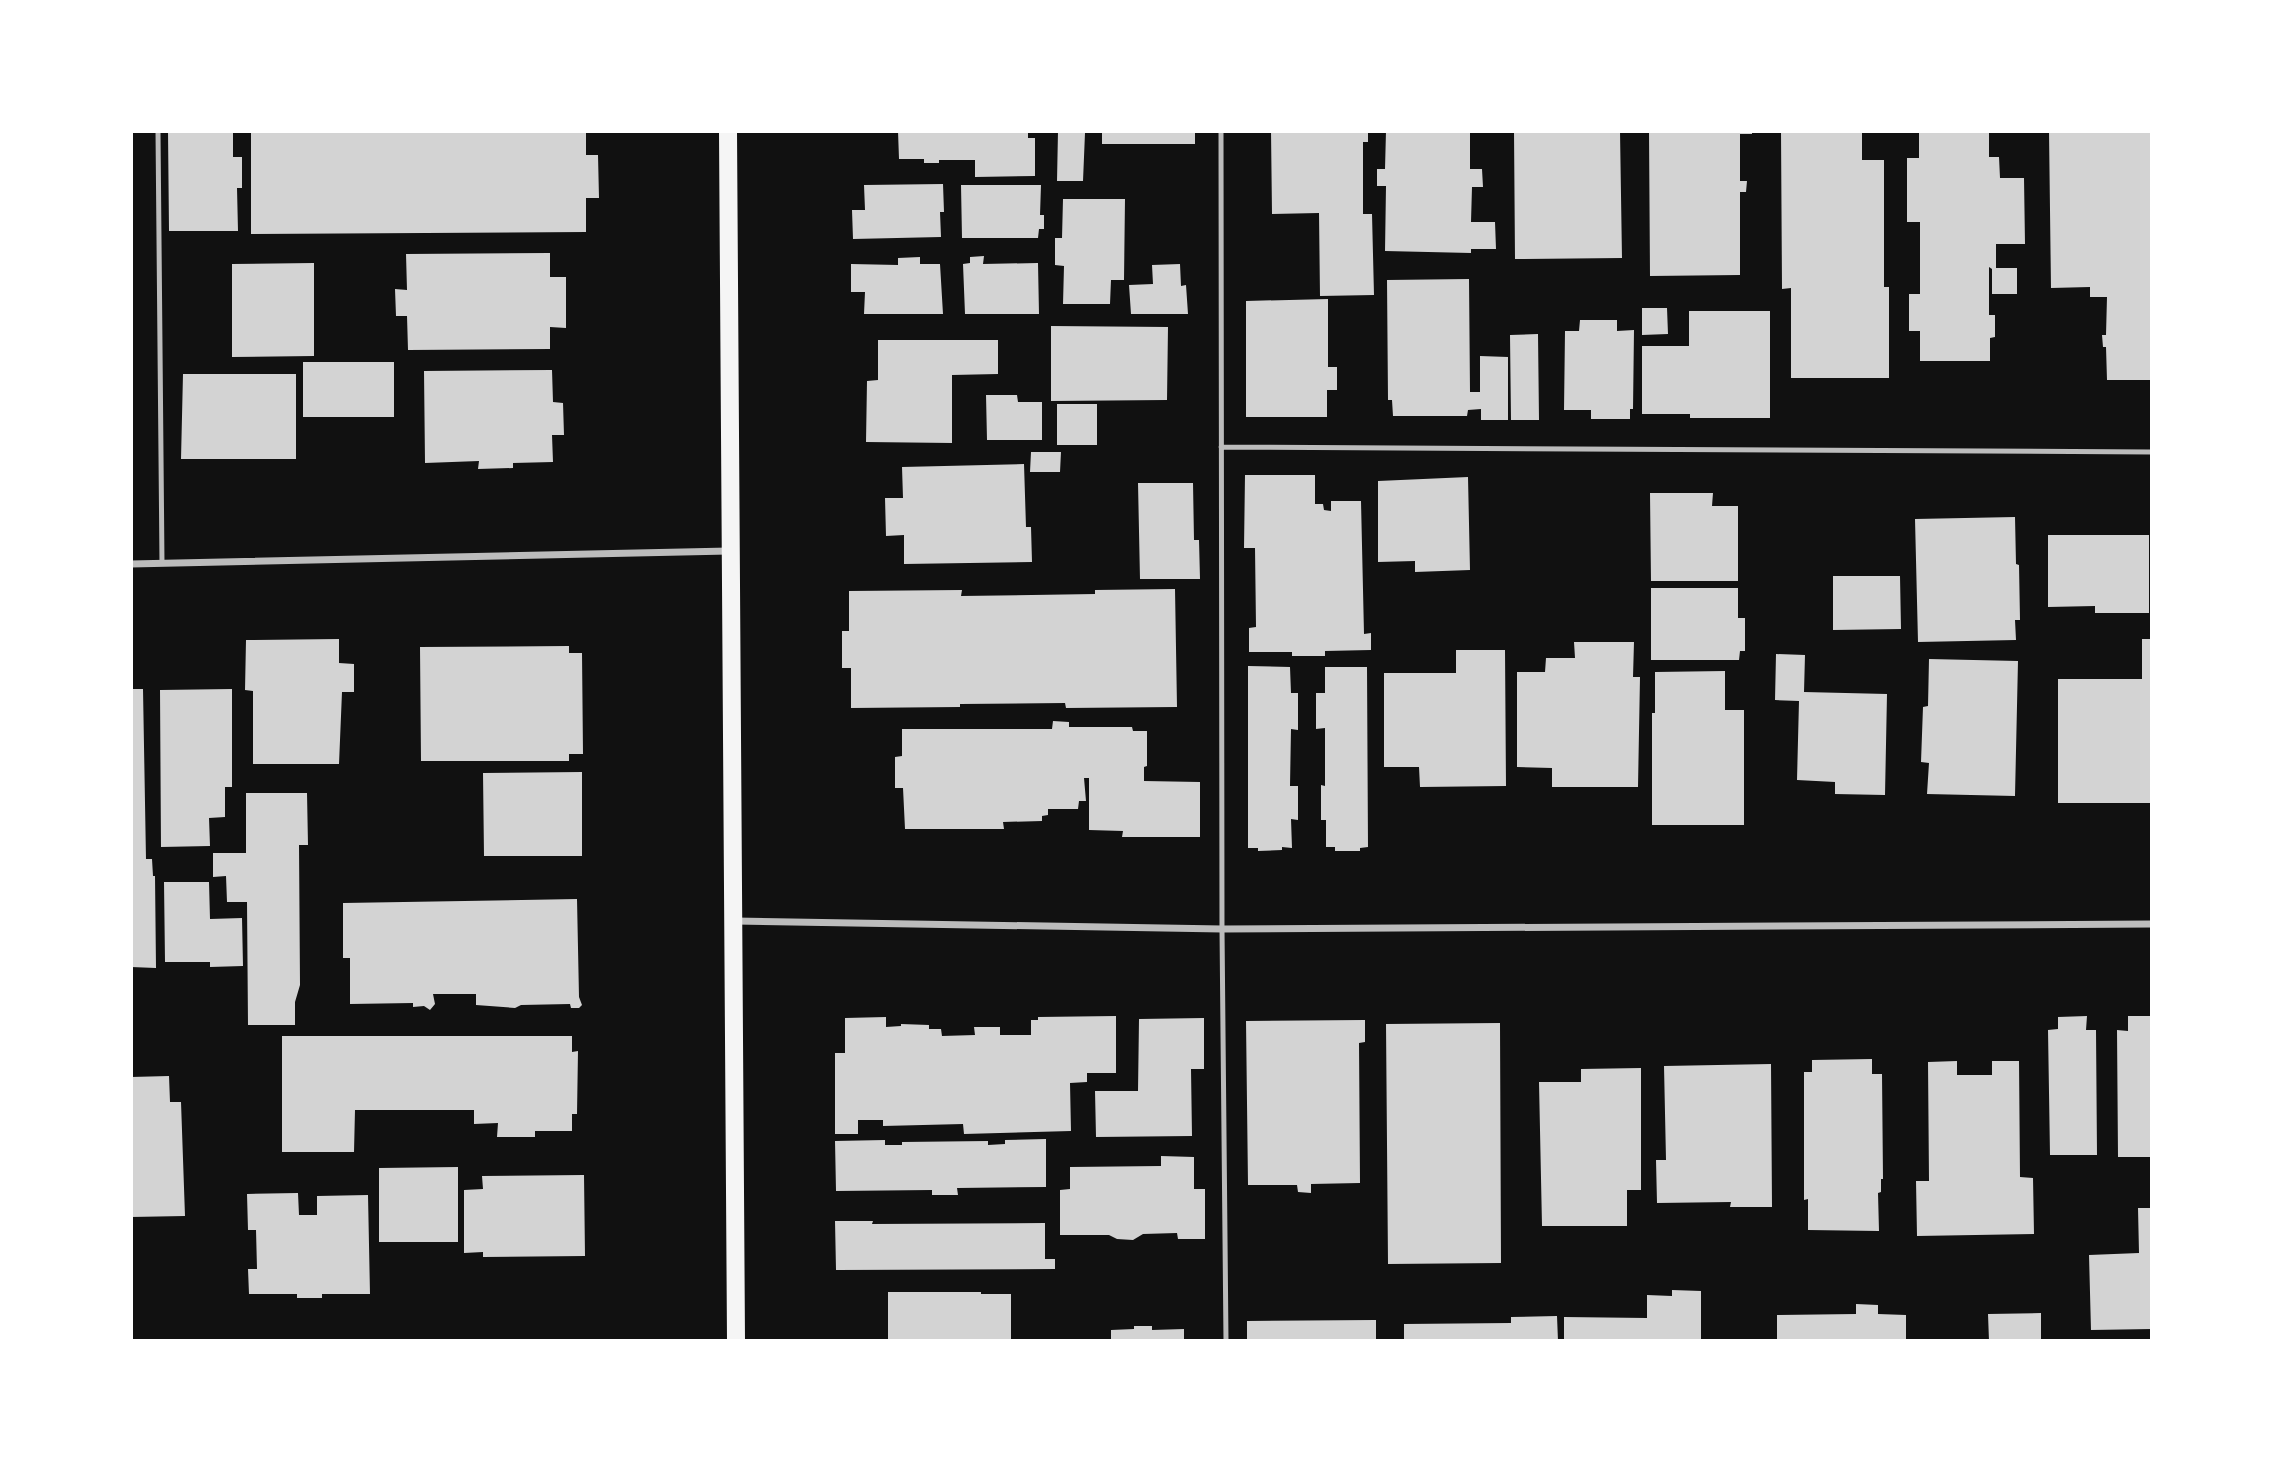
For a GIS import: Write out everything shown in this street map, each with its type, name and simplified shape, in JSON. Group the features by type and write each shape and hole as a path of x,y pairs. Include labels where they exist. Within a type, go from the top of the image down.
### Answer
{"main road":[{"path":"728,131 736,1341"}],"street":[{"path":"131,564 731,551"},
{"path":"734,921 1222,929 2152,924"}],"lane":[{"path":"158,131 162,563"},
{"path":"1221,131 1222,929 1226,1341"},
{"path":"1222,447 2152,452"}],"building":[{"path":"168,131 233,131 233,157 242,157 242,188 237,188 238,231 169,231"},
{"path":"251,131 586,131 586,155 598,155 599,198 586,198 586,232 251,234"},
{"path":"898,131 1028,131 1028,138 1035,138 1035,176 975,177 975,160 939,160 939,163 924,163 924,159 899,159"},
{"path":"1058,131 1085,133 1083,181 1057,181"},
{"path":"1102,131 1195,131 1195,144 1102,144"},
{"path":"1271,131 1368,131 1368,142 1363,142 1363,214 1372,214 1374,295 1320,296 1319,213 1272,214"},
{"path":"1386,131 1470,131 1470,169 1482,169 1483,187 1472,187 1471,222 1495,222 1496,249 1471,249 1471,253 1385,251 1386,186 1377,186 1377,169 1385,169"},
{"path":"1514,131 1620,131 1622,258 1515,259"},
{"path":"1649,131 1752,131 1752,134 1740,134 1740,181 1747,181 1746,192 1740,192 1740,275 1650,276"},
{"path":"1781,131 1862,131 1862,160 1884,160 1884,287 1889,287 1889,378 1791,378 1791,288 1782,289"},
{"path":"1919,131 1989,131 1989,157 1999,157 2000,178 2024,178 2025,244 1996,244 1996,268 2017,268 2017,294 1992,294 1992,269 1989,267 1989,315 1995,315 1995,337 1990,338 1990,361 1920,361 1920,331 1909,331 1909,294 1920,294 1920,222 1907,222 1907,158 1919,158"},
{"path":"2049,131 2152,131 2152,380 2107,380 2106,347 2103,347 2102,335 2106,335 2107,297 2090,297 2090,287 2051,288"},
{"path":"943,184 941,237 853,239 852,210 865,210 864,185"},
{"path":"961,185 1041,185 1040,215 1044,215 1044,229 1039,229 1038,238 962,238"},
{"path":"1063,199 1125,199 1124,280 1111,280 1110,304 1063,304 1064,266 1055,265 1055,238 1062,238"},
{"path":"550,253 550,277 566,277 566,328 550,327 550,349 408,350 407,316 396,316 395,289 407,290 406,254"},
{"path":"984,256 983,264 1038,263 1039,314 965,314 963,264 970,263 970,257"},
{"path":"920,257 920,264 940,264 943,314 864,314 865,292 851,292 851,264 898,265 898,258"},
{"path":"314,263 314,356 232,357 232,264"},
{"path":"1180,264 1181,286 1186,285 1188,314 1131,314 1129,285 1153,284 1152,265"},
{"path":"1469,279 1470,392 1480,392 1480,356 1508,357 1508,420 1481,420 1481,409 1468,410 1467,416 1393,416 1392,400 1388,400 1387,280"},
{"path":"1328,299 1328,367 1337,367 1337,390 1327,390 1327,417 1246,417 1246,301"},
{"path":"1642,308 1667,308 1668,334 1642,335"},
{"path":"1689,311 1770,311 1770,418 1690,418 1690,414 1642,414 1642,346 1689,346"},
{"path":"1580,320 1617,320 1617,331 1634,330 1633,409 1630,409 1630,419 1591,419 1591,410 1564,410 1565,331 1579,331"},
{"path":"1051,326 1168,327 1167,400 1051,401"},
{"path":"1538,334 1539,420 1511,420 1510,335"},
{"path":"878,340 998,340 998,374 952,375 952,443 866,442 867,381 878,380"},
{"path":"303,362 394,362 394,417 303,417"},
{"path":"552,370 553,402 563,403 564,435 552,435 553,462 513,463 513,468 478,469 479,461 425,463 424,371"},
{"path":"183,374 296,374 296,459 181,459"},
{"path":"986,395 1017,395 1018,402 1042,402 1042,440 987,440"},
{"path":"1057,404 1097,404 1097,445 1057,445"},
{"path":"1031,452 1061,452 1060,472 1030,472"},
{"path":"1024,464 1026,527 1031,527 1032,562 904,564 904,535 886,536 885,498 903,498 902,467"},
{"path":"1245,475 1315,475 1315,504 1323,504 1324,510 1331,511 1331,501 1361,501 1364,634 1371,633 1371,650 1325,651 1325,656 1292,656 1292,652 1249,652 1249,628 1256,627 1255,548 1244,548"},
{"path":"1468,477 1470,570 1415,572 1415,561 1378,562 1378,481"},
{"path":"1138,483 1193,483 1194,540 1199,540 1200,579 1140,579"},
{"path":"1650,493 1713,493 1712,506 1738,506 1738,581 1651,581"},
{"path":"2015,517 2020,620 2015,620 2016,640 1918,642 1915,519"},
{"path":"2048,535 2149,535 2149,613 2095,613 2095,606 2048,607"},
{"path":"1833,576 1900,576 1901,629 1833,630"},
{"path":"1651,588 1738,588 1738,618 1745,618 1745,651 1740,651 1739,660 1651,660"},
{"path":"1175,589 1177,707 1066,708 1065,703 851,708 851,668 842,668 842,631 849,631 849,591 962,590 961,596 1095,594 1095,590"},
{"path":"339,639 339,663 354,664 354,692 342,692 339,764 253,764 253,691 245,690 246,640"},
{"path":"2142,639 2152,639 2151,803 2058,803 2058,679 2142,679"},
{"path":"1574,642 1634,642 1633,677 1640,677 1638,787 1552,787 1552,768 1517,767 1517,672 1545,672 1546,658 1575,658"},
{"path":"569,646 569,653 582,653 583,754 569,754 569,761 421,761 420,647"},
{"path":"1456,650 1505,650 1506,786 1420,787 1419,767 1384,767 1384,673 1456,673"},
{"path":"1776,654 1805,655 1804,692 1887,694 1885,795 1835,794 1835,782 1797,780 1799,701 1775,700"},
{"path":"1929,659 2018,661 2015,796 1927,794 1929,763 1921,762 1923,707 1928,706"},
{"path":"1248,666 1290,667 1291,693 1298,693 1298,730 1291,729 1290,786 1298,786 1298,820 1291,819 1292,848 1258,851 1258,848 1248,848"},
{"path":"1325,667 1367,667 1368,847 1360,848 1360,851 1335,851 1335,847 1326,847 1326,820 1321,820 1321,785 1325,786 1325,728 1316,729 1316,693 1325,693"},
{"path":"1725,671 1725,710 1744,710 1744,825 1652,825 1652,713 1655,713 1655,672"},
{"path":"131,689 143,689 146,859 152,859 155,876 156,968 131,967"},
{"path":"232,689 232,787 225,787 225,817 209,818 210,846 161,847 160,690"},
{"path":"1053,721 1069,722 1069,727 1132,727 1133,731 1147,731 1144,781 1200,782 1200,837 1122,837 1123,831 1089,830 1089,778 1084,778 1086,801 1079,801 1078,809 1048,809 1048,815 1042,816 1042,821 1003,822 1004,829 905,829 903,788 895,788 895,757 902,756 902,729 1052,729"},
{"path":"582,772 582,856 484,856 483,773"},
{"path":"246,793 307,793 308,845 299,845 300,985 295,1002 295,1025 248,1025 247,902 227,902 226,876 213,877 213,853 246,853"},
{"path":"164,882 209,882 210,919 242,918 243,966 210,967 210,962 165,962"},
{"path":"577,899 579,997 582,1005 579,1008 571,1008 570,1004 521,1005 515,1008 476,1005 476,994 433,994 435,1004 430,1010 424,1006 413,1007 413,1003 350,1004 350,958 343,958 343,903"},
{"path":"1116,1016 1116,1073 1087,1073 1087,1082 1070,1083 1071,1131 964,1134 963,1124 883,1126 883,1120 858,1120 858,1134 835,1134 835,1053 845,1053 845,1018 886,1017 886,1027 901,1024 929,1025 929,1029 941,1029 942,1036 975,1035 974,1027 1000,1027 1000,1035 1031,1035 1031,1020 1038,1020 1038,1017"},
{"path":"2087,1016 2086,1030 2096,1030 2097,1155 2050,1155 2048,1030 2058,1029 2058,1017"},
{"path":"2128,1016 2152,1016 2152,1157 2118,1157 2117,1030 2128,1031"},
{"path":"1204,1018 1204,1069 1191,1069 1192,1136 1096,1137 1095,1091 1138,1091 1139,1019"},
{"path":"1365,1020 1365,1042 1359,1043 1360,1183 1311,1184 1311,1193 1298,1192 1297,1185 1248,1185 1246,1021"},
{"path":"1500,1023 1501,1263 1388,1264 1386,1024"},
{"path":"282,1036 572,1036 572,1052 578,1051 577,1114 572,1114 572,1131 535,1131 535,1137 497,1137 498,1123 474,1124 474,1110 355,1110 354,1152 282,1152"},
{"path":"1872,1059 1872,1074 1882,1074 1883,1179 1881,1192 1878,1193 1879,1231 1808,1230 1808,1199 1804,1200 1804,1072 1812,1072 1812,1060"},
{"path":"1957,1061 1957,1075 1992,1075 1992,1061 2019,1061 2020,1177 2033,1178 2034,1234 1917,1236 1916,1181 1929,1181 1928,1062"},
{"path":"1771,1064 1772,1207 1730,1207 1731,1202 1657,1203 1656,1160 1666,1160 1664,1066"},
{"path":"1641,1068 1641,1190 1627,1190 1627,1226 1542,1226 1539,1082 1581,1082 1581,1069"},
{"path":"169,1076 170,1102 181,1102 185,1216 131,1217 131,1077"},
{"path":"1046,1139 1046,1187 957,1188 958,1195 932,1195 932,1190 836,1191 835,1141 885,1140 885,1145 902,1145 902,1142 988,1141 988,1145 1005,1144 1005,1140"},
{"path":"1161,1156 1194,1157 1194,1189 1205,1189 1205,1239 1178,1239 1177,1233 1143,1234 1133,1240 1117,1239 1109,1235 1060,1235 1060,1190 1070,1189 1070,1167 1161,1166"},
{"path":"458,1167 458,1242 379,1242 379,1168"},
{"path":"584,1175 585,1256 483,1257 483,1252 464,1253 464,1190 483,1189 482,1176"},
{"path":"298,1193 299,1215 317,1215 317,1196 368,1195 370,1294 322,1294 322,1298 297,1298 297,1294 249,1294 248,1269 257,1269 256,1230 248,1230 247,1194"},
{"path":"2138,1208 2152,1208 2152,1329 2091,1330 2089,1255 2139,1253"},
{"path":"835,1221 873,1221 872,1224 1045,1223 1045,1259 1055,1259 1055,1269 836,1270"},
{"path":"1672,1290 1701,1291 1701,1341 1564,1341 1564,1317 1647,1318 1647,1295 1672,1296"},
{"path":"888,1292 1011,1294 1011,1341 888,1341"},
{"path":"1856,1304 1878,1305 1878,1314 1906,1315 1906,1341 1777,1341 1777,1315 1856,1314"},
{"path":"2041,1313 2041,1341 1989,1341 1988,1314"},
{"path":"1557,1316 1558,1341 1404,1341 1404,1324 1511,1323 1511,1317"},
{"path":"1376,1320 1376,1341 1247,1341 1247,1321"},
{"path":"1134,1326 1152,1326 1152,1330 1184,1329 1184,1341 1111,1341 1111,1330 1134,1329"}]}
